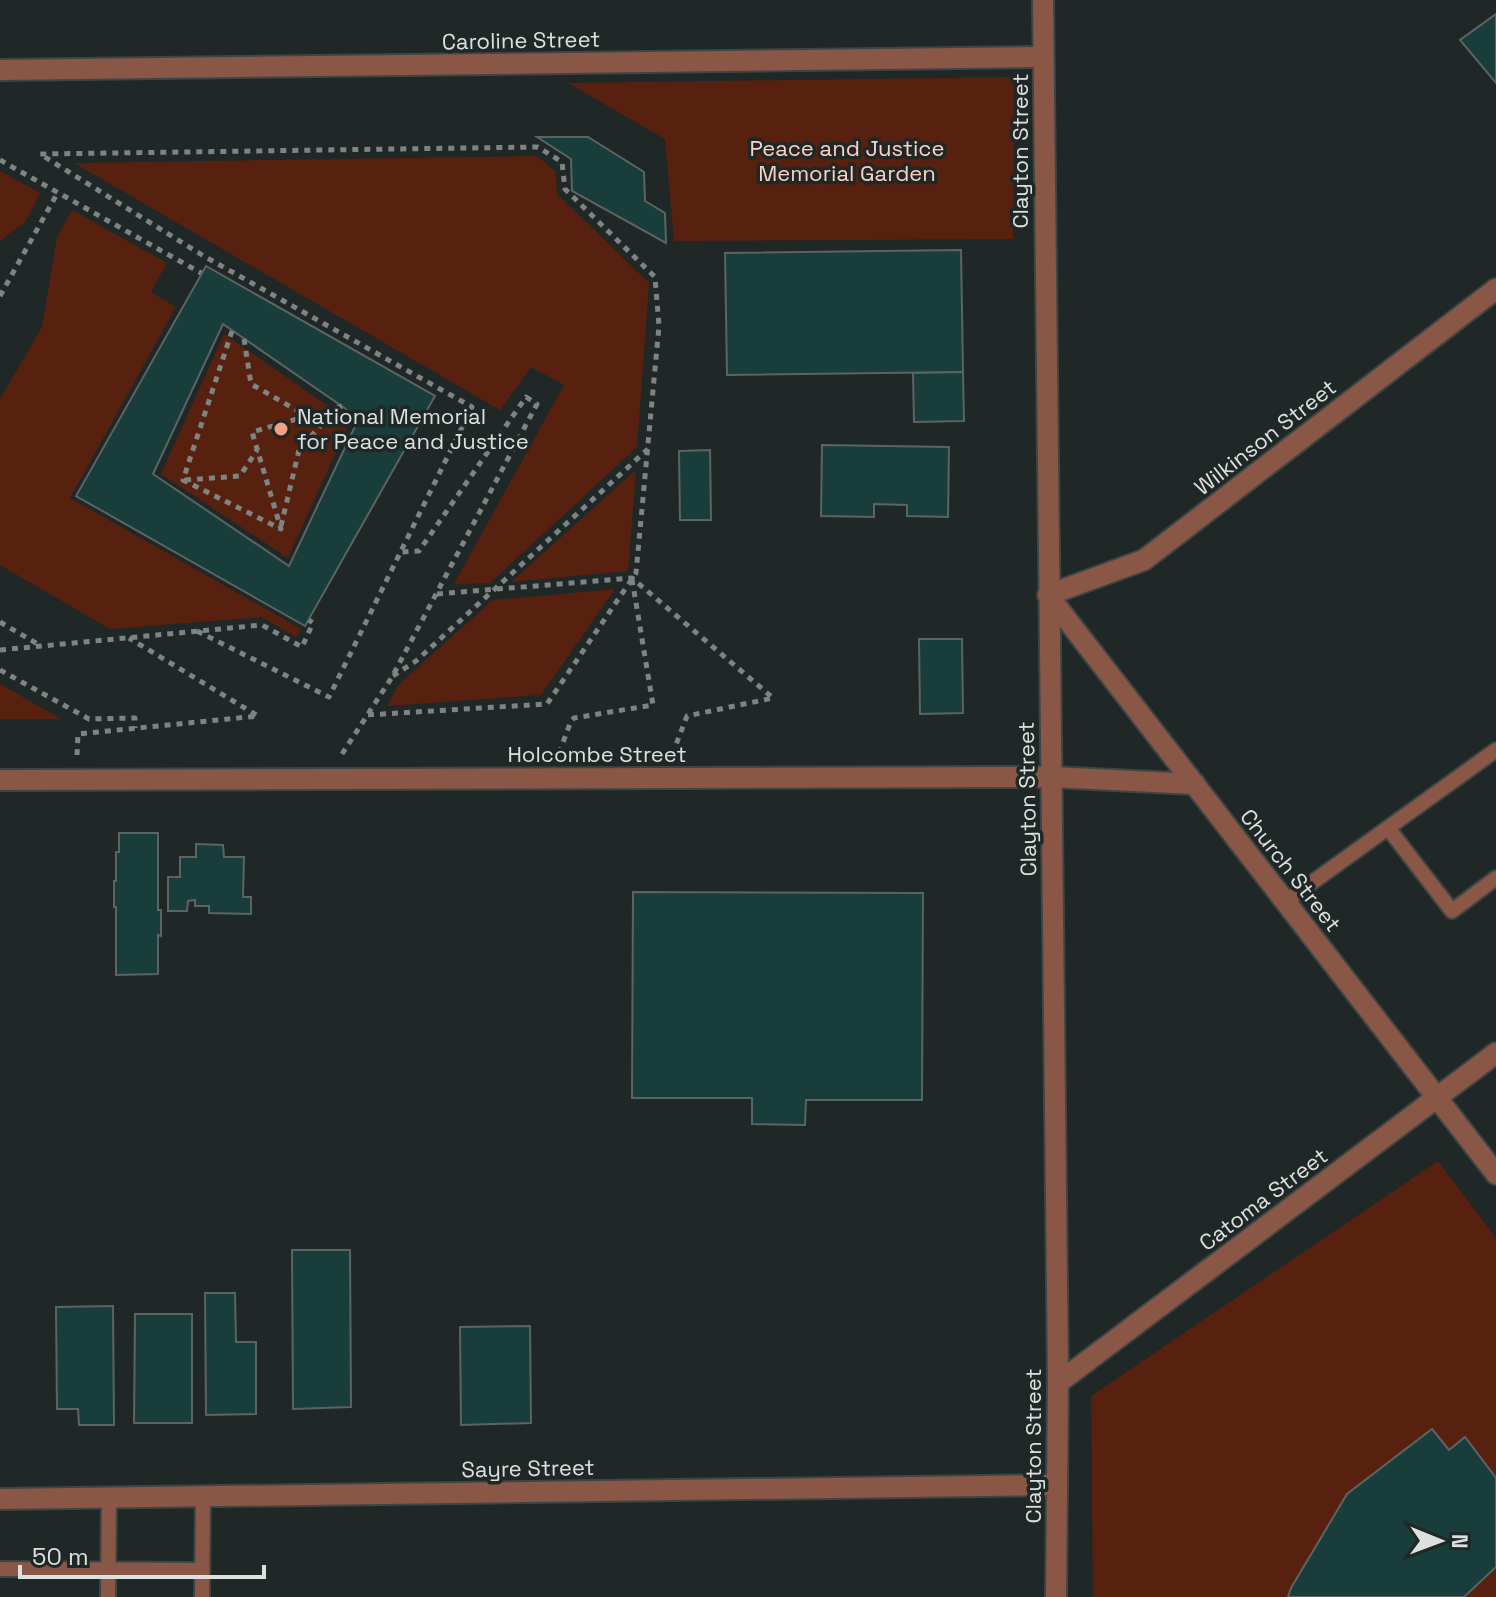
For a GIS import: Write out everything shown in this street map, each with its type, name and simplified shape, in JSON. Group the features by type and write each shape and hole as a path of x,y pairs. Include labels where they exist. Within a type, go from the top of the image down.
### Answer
{"street":[{"name":"Clayton Street","path":"1043,0 1058,1383 1056,1597"},
{"name":"Caroline Street","path":"0,70 1043,57"},
{"name":"Wilkinson Street","path":"1048,595 1144,560 1496,289"},
{"name":"Church Street","path":"1048,595 1496,1174"},
{"name":"Holcombe Street","path":"0,780 1052,777 1195,784"},
{"name":"Catoma Street","path":"1058,1383 1496,1053"},
{"name":"Sayre Street","path":"0,1499 1056,1485"}],"lane":[{"path":"1285,902 1496,750"},
{"path":"1388,828 1452,911 1496,878"},
{"path":"202,1597 203,1496"},
{"path":"108,1597 109,1498"},
{"path":"0,1569 202,1570"}],"path":[{"path":"197,631 329,697 472,407 202,255 40,154 538,147 562,162 565,189 655,277 659,326 636,573 547,704 366,715"},
{"path":"0,160 201,273"},
{"path":"0,296 58,192"},
{"path":"183,480 232,331"},
{"path":"244,339 251,384 307,416"},
{"path":"326,779 366,715 384,693 537,404 526,397 419,551 401,552"},
{"path":"339,407 299,450 281,529 252,432 339,407"},
{"path":"392,677 416,661 648,449"},
{"path":"183,480 240,476 257,450"},
{"path":"183,480 281,529"},
{"path":"549,778 574,718 653,705 632,578"},
{"path":"436,594 632,578 773,698 687,716 662,778"},
{"path":"0,650 262,625 302,647 313,623 309,620"},
{"path":"0,622 41,646"},
{"path":"77,780 78,734 258,716 129,638"},
{"path":"0,670 89,719 135,718 135,728"}],"green space":[{"name":"Peace and Justice Memorial Garden","path":"1014,77 1013,239 674,241 665,139 568,83"},
{"path":"537,156 556,172 557,194 649,283 637,447 490,583 454,584 564,385 531,367 500,410 74,163"},
{"path":"0,171 40,193 26,221 0,241"},
{"path":"72,210 167,263 151,292 176,307 70,498 301,629 296,637 262,617 110,629 0,565 0,399 42,327 57,237"},
{"path":"224,334 350,421 288,558 161,474"},
{"path":"636,470 628,571 511,582"},
{"path":"615,589 541,695 387,706 399,684 493,600"},
{"path":"0,684 61,719 0,719"},
{"path":"1438,1161 1496,1238 1496,1597 1093,1597 1091,1396"}],"building":[{"path":"1496,14 1496,83 1460,40"},
{"path":"537,137 588,137 644,172 645,201 665,213 666,243 572,191 571,159"},
{"path":"961,250 963,372 727,375 725,253"},
{"path":"206,266 435,396 305,626 76,496","holes":["223,324 359,418 289,566 153,474"]},
{"path":"963,372 964,421 914,422 913,373"},
{"path":"822,445 949,447 948,517 907,516 907,505 874,504 874,517 821,516"},
{"path":"710,450 711,520 680,520 679,451"},
{"path":"919,639 962,639 963,713 920,714"},
{"path":"119,833 158,833 161,936 158,935 158,974 116,975 114,881"},
{"path":"196,844 223,845 224,857 244,857 243,897 251,897 251,914 209,913 209,906 195,906 195,900 188,901 187,911 168,911 168,877 180,877 180,857 196,857"},
{"path":"633,892 923,893 922,1100 806,1100 805,1125 752,1124 752,1098 632,1098"},
{"path":"292,1250 350,1250 351,1407 293,1409"},
{"path":"205,1293 235,1293 236,1342 256,1342 256,1414 206,1415"},
{"path":"113,1306 114,1425 79,1425 78,1409 57,1409 56,1307"},
{"path":"135,1314 192,1314 192,1423 134,1423"},
{"path":"530,1326 531,1423 461,1425 460,1327"},
{"path":"1432,1429 1449,1450 1465,1437 1496,1478 1496,1567 1464,1597 1288,1597 1347,1494"}],"place":[{"name":"National Memorial for Peace and Justice","path":"281,429"}]}
